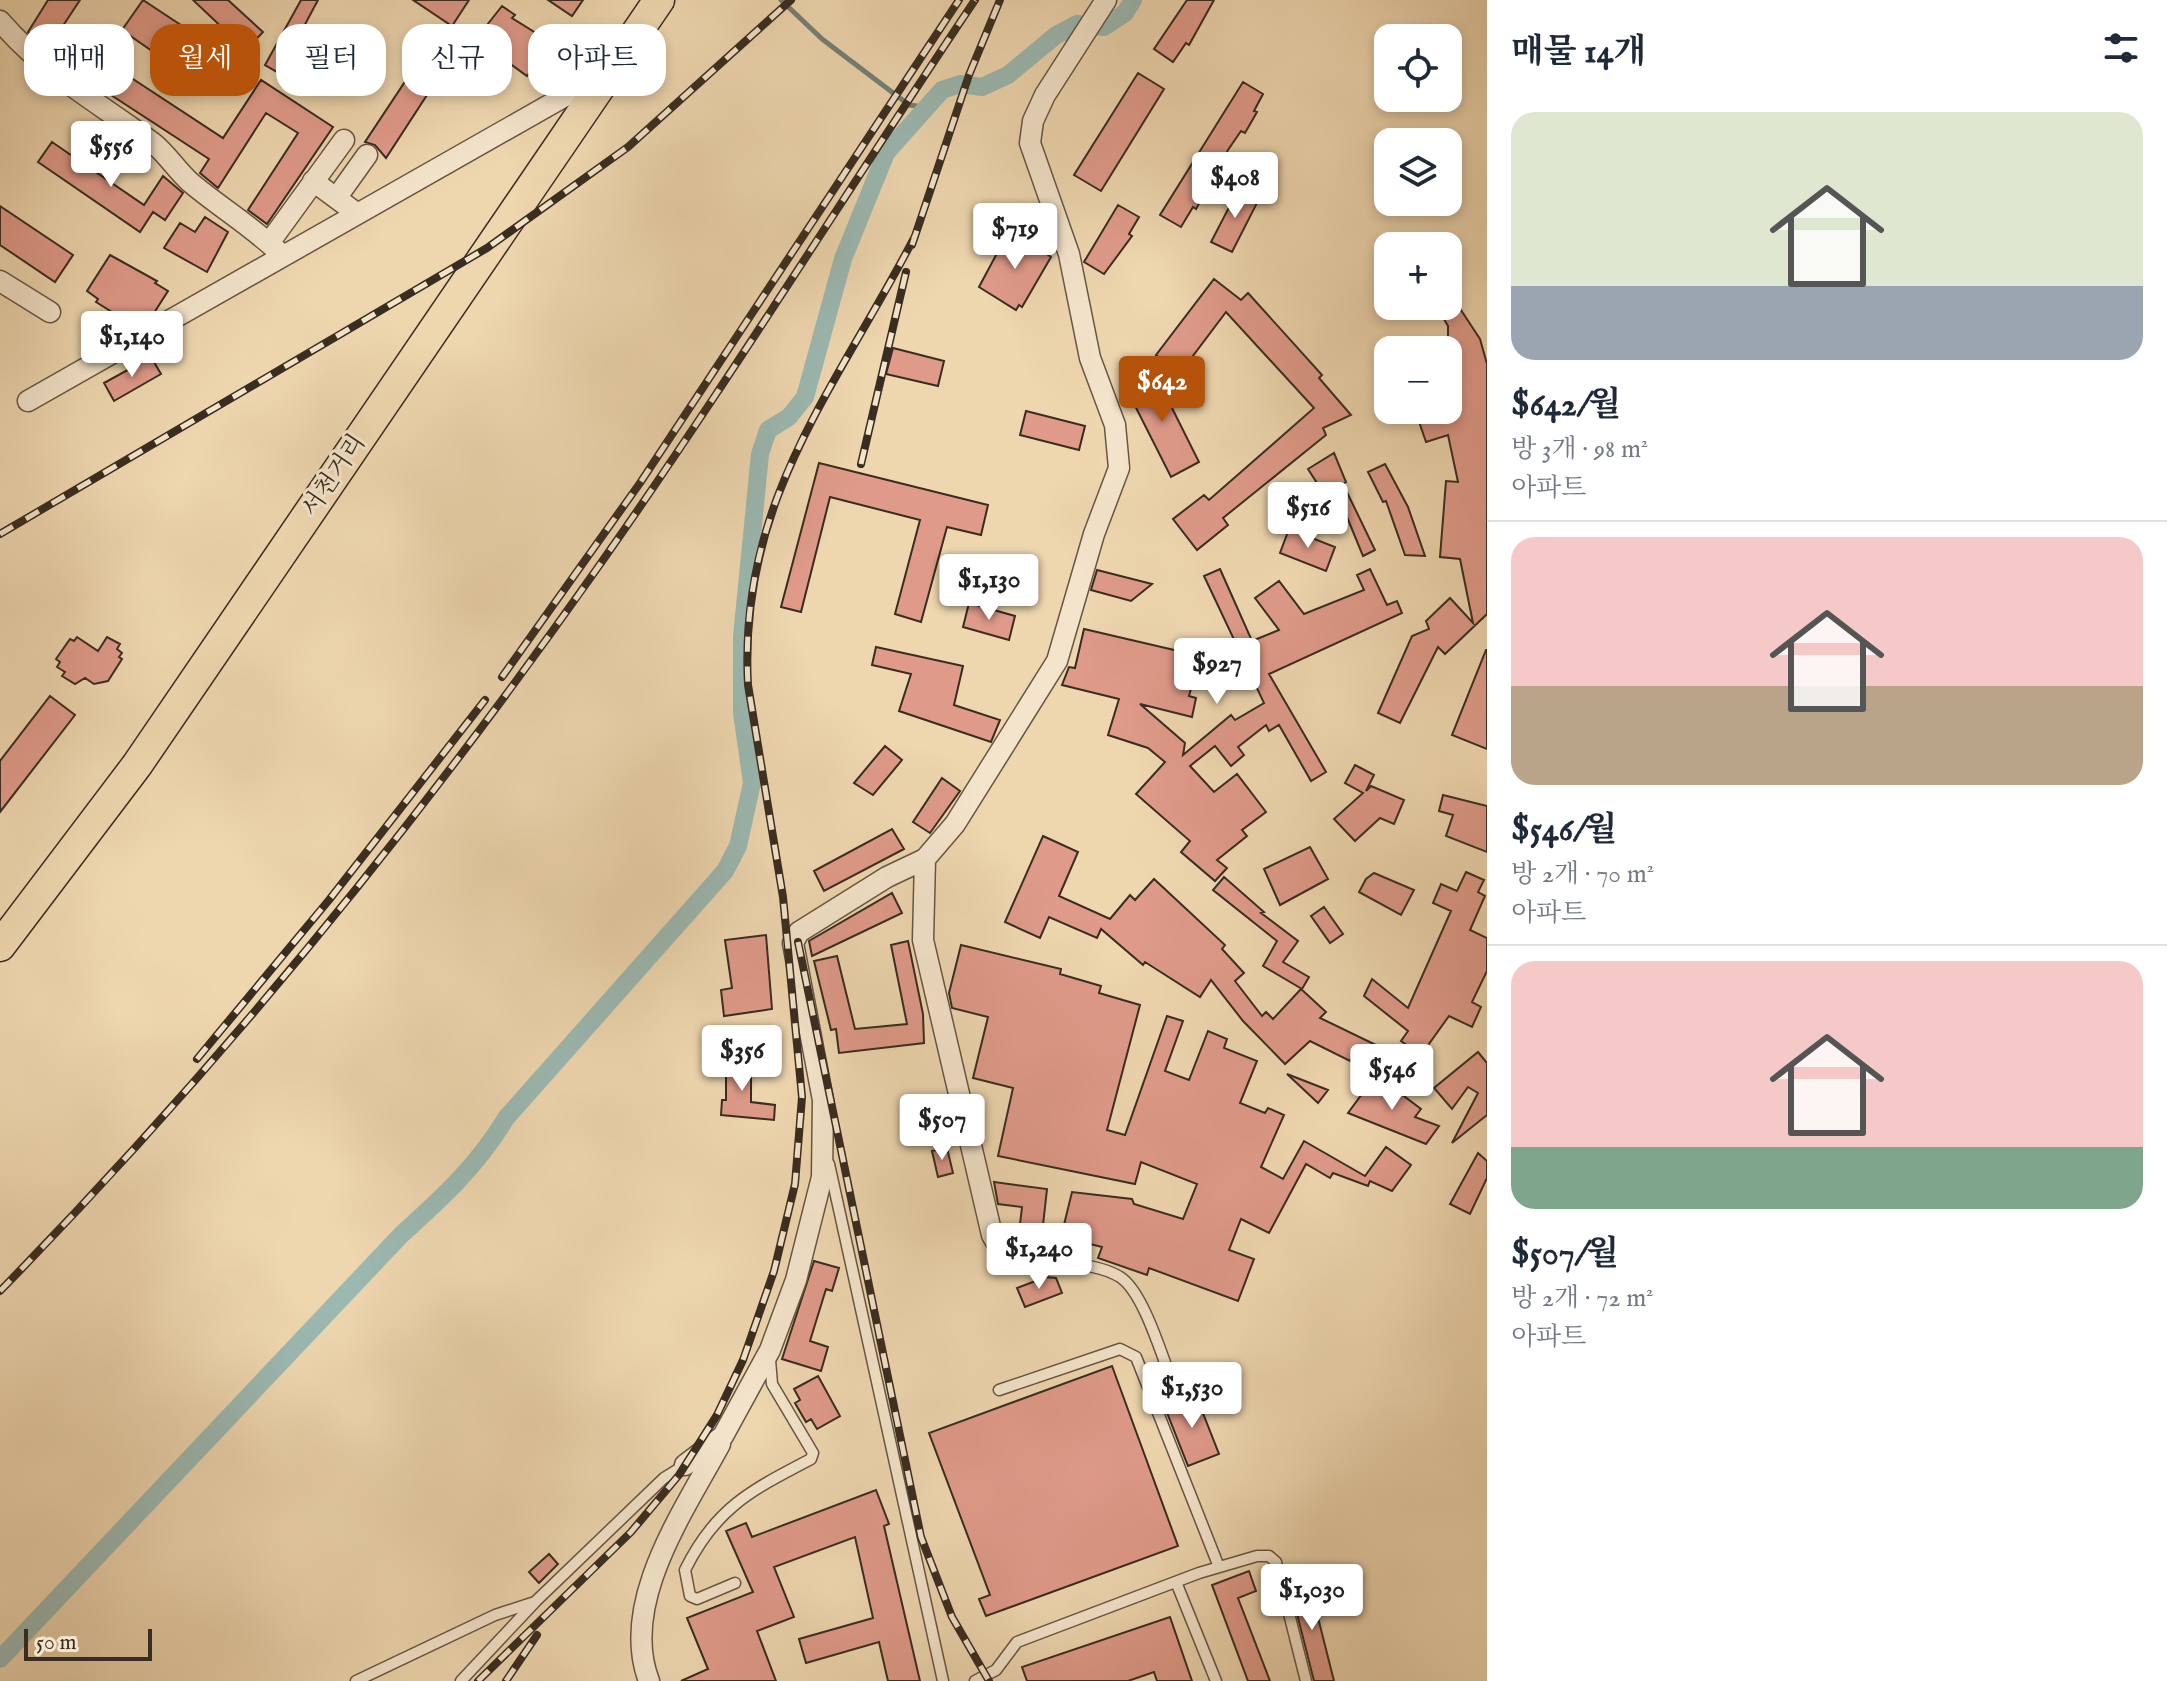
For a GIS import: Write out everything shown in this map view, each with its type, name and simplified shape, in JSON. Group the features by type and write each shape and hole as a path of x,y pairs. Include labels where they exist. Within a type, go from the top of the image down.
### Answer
{"main road":[{"name":"서천거리","path":"643,24 659,0"},
{"name":"서천거리","path":"0,946 137,765 487,248 594,96"}],"street":[{"path":"649,1681 640,1640 643,1606 651,1579 770,1350 796,1280 818,1192 823,1100 793,943 799,932 887,877 925,859 955,824 1057,661 1094,534 1119,468 1115,425 1090,358 1069,254 1030,143 1033,121 1045,95 1096,17"},
{"path":"0,21 50,73 154,145 174,162 187,180 276,249"},
{"path":"28,401 276,249 355,212 564,96"},
{"path":"276,249 313,181 338,148 361,163 337,197"},
{"path":"313,181 355,212"},
{"path":"0,281 50,312"},
{"path":"925,859 923,940 992,1235 1006,1259"},
{"path":"685,1465 723,1436"}],"lane":[{"path":"823,1135 944,1680"},
{"path":"1006,1259 1017,1264 1057,1262 1085,1265 1121,1277 1137,1298 1174,1387"},
{"path":"999,1390 1120,1349 1129,1350 1136,1357 1219,1567"},
{"path":"735,1583 697,1599 690,1596 685,1570 723,1516 746,1493 811,1459 813,1453 772,1384 770,1350"},
{"path":"461,1681 536,1601 664,1478 685,1465"},
{"path":"975,1681 996,1670 1017,1642 1219,1567 1257,1556 1269,1556 1276,1562 1306,1681"},
{"path":"1176,1582 1216,1681"},
{"path":"356,1681 495,1615 536,1601"}],"building":[{"path":"48,0 80,0 64,24 33,24"},
{"path":"143,0 179,24 150,24 150,50 134,38 134,24 126,24"},
{"path":"193,0 228,0 254,24 218,24"},
{"path":"301,0 318,0 305,24 288,24"},
{"path":"413,0 469,0 453,24"},
{"path":"548,0 583,0 572,16"},
{"path":"1187,0 1214,0 1189,45 1186,43 1173,62 1154,49"},
{"path":"502,6 515,15 512,18 528,28 527,76 512,65 512,24 488,24"},
{"path":"276,45 276,71 265,65"},
{"path":"1138,73 1164,89 1101,191 1074,175"},
{"path":"134,80 150,90 150,96 159,96 223,138 251,96 260,96 261,80 276,90 276,96 286,96 333,127 267,224 248,210 298,133 266,113 218,188 200,173 209,159 113,96 134,96"},
{"path":"1243,82 1263,94 1254,111 1257,112 1245,133 1241,131 1228,150 1196,209 1193,207 1181,227 1160,215"},
{"path":"402,86 402,96 426,96 386,158 375,145 365,142"},
{"path":"52,142 144,205 163,176 183,193 165,220 153,212 140,232 38,162"},
{"path":"1239,188 1259,199 1232,252 1211,242"},
{"path":"1118,205 1139,217 1129,234 1132,236 1104,274 1084,262"},
{"path":"0,206 73,255 55,282 0,245"},
{"path":"205,217 228,232 207,272 164,248 180,223 195,232"},
{"path":"1013,233 1022,238 1024,234 1046,249 1044,252 1051,257 1022,307 1019,305 1016,310 979,287 1003,242 1006,244"},
{"path":"110,255 157,281 155,283 168,291 152,316 138,324 133,321 131,324 96,302 98,299 87,291"},
{"path":"1214,279 1241,300 1248,293 1322,375 1319,378 1351,415 1323,428 1326,435 1223,518 1228,525 1197,550 1173,519 1204,495 1209,500 1314,408 1226,312 1180,373 1156,355"},
{"path":"1462,312 1480,339 1487,364 1487,614 1445,654 1438,647 1400,723 1378,713 1412,636 1429,629 1426,621 1450,598 1473,623 1460,559 1440,557 1446,481 1458,482 1448,435 1426,442 1420,424 1462,424 1462,336 1448,336 1444,320 1462,320"},
{"path":"893,348 944,361 938,386 886,374"},
{"path":"151,357 161,374 114,401 104,383"},
{"path":"1154,372 1199,462 1171,477 1125,386"},
{"path":"1026,411 1085,426 1079,450 1020,435"},
{"path":"1334,453 1346,482 1343,484 1375,550 1363,556 1347,517 1344,525 1308,469"},
{"path":"819,463 988,505 981,535 947,527 921,622 895,614 920,520 830,497 801,612 781,607"},
{"path":"1385,464 1408,507 1425,556 1405,555 1386,501 1383,502 1368,472"},
{"path":"1289,529 1335,547 1326,571 1280,553"},
{"path":"1220,569 1252,641 1279,630 1255,598 1279,581 1304,614 1364,590 1357,575 1370,569 1387,605 1397,601 1402,613 1269,674 1326,772 1311,781 1279,725 1269,731 1266,725 1238,747 1244,755 1231,766 1215,746 1190,766 1214,792 1237,774 1266,812 1242,830 1247,836 1217,860 1227,868 1215,881 1181,852 1190,841 1136,794 1165,762 1148,748 1108,735 1119,699 1062,685 1069,667 1075,668 1084,629 1200,656 1189,696 1196,698 1192,717 1140,704 1185,743 1183,755 1231,715 1235,720 1264,703 1204,576"},
{"path":"1097,570 1152,584 1131,601 1091,590"},
{"path":"969,603 1015,616 1009,640 963,627"},
{"path":"77,637 98,651 107,637 120,644 117,649 122,653 119,657 122,659 108,681 94,684 85,678 75,684 62,676 65,672 57,667 60,662 56,659 70,639 74,641"},
{"path":"876,647 963,666 954,705 1000,720 991,742 899,711 911,674 872,665"},
{"path":"1487,650 1487,749 1452,735"},
{"path":"50,696 75,715 0,812 0,761"},
{"path":"885,746 902,760 873,795 854,783"},
{"path":"1355,765 1374,775 1366,791 1371,786 1404,800 1394,824 1380,818 1355,841 1334,819 1363,793 1345,783"},
{"path":"942,778 960,791 930,833 913,822"},
{"path":"1443,795 1487,806 1487,852 1446,836 1453,815 1439,811"},
{"path":"892,829 904,849 824,891 814,871"},
{"path":"1043,836 1078,852 1059,896 1110,919 1130,895 1135,900 1154,879 1225,945 1222,949 1244,973 1235,981 1262,1016 1266,1012 1273,1019 1301,989 1326,1012 1320,1018 1378,1046 1368,1063 1353,1055 1350,1061 1310,1041 1285,1064 1243,1021 1211,980 1200,997 1145,962 1143,965 1101,929 1097,938 1049,917 1040,938 1005,922"},
{"path":"1310,847 1328,879 1280,905 1264,869"},
{"path":"1466,872 1484,880 1478,892 1485,896 1470,930 1487,938 1487,971 1472,1002 1481,1007 1472,1027 1449,1016 1421,1055 1401,1041 1408,1031 1364,996 1372,979 1408,1008 1451,911 1433,903 1441,884 1457,891"},
{"path":"1374,873 1414,890 1401,915 1359,892 1366,879"},
{"path":"1224,877 1264,912 1261,913 1298,941 1283,962 1309,977 1302,989 1263,966 1277,941 1213,890"},
{"path":"892,893 902,913 812,956 809,941"},
{"path":"1324,907 1343,934 1330,943 1311,916"},
{"path":"766,935 772,1009 724,1016 721,990 732,988 725,940"},
{"path":"908,941 923,1014 924,1043 839,1053 836,1029 831,1030 814,961 837,956 855,1029 907,1024 891,945"},
{"path":"961,945 1061,969 1060,974 1101,986 1099,993 1140,1005 1107,1130 1125,1135 1167,1016 1183,1021 1165,1071 1189,1080 1208,1031 1227,1039 1224,1048 1257,1061 1240,1103 1265,1113 1268,1108 1284,1115 1261,1167 1283,1179 1304,1141 1365,1176 1386,1147 1411,1165 1392,1191 1370,1181 1368,1186 1333,1173 1330,1178 1306,1164 1269,1233 1241,1219 1229,1250 1254,1259 1238,1301 1149,1268 1147,1275 1098,1258 1102,1247 1061,1237 1072,1192 1132,1199 1134,1204 1183,1219 1197,1184 1141,1162 1135,1184 998,1156 1013,1088 973,1078 988,1017 952,1008 949,993"},
{"path":"1478,1052 1487,1063 1487,1115 1452,1143 1478,1093 1468,1087 1452,1109 1434,1088"},
{"path":"726,1053 740,1053 740,1065 751,1065 751,1102 775,1105 774,1120 721,1115 722,1100 726,1100"},
{"path":"1287,1074 1328,1090 1318,1103"},
{"path":"1376,1075 1421,1109 1415,1117 1439,1126 1426,1144 1348,1113"},
{"path":"947,1148 953,1173 938,1177 932,1151"},
{"path":"1478,1153 1487,1161 1487,1178 1470,1214 1450,1204"},
{"path":"994,1182 1047,1189 1041,1243 1018,1241 1022,1207 998,1204"},
{"path":"814,1261 839,1268 832,1291 826,1289 810,1341 828,1347 821,1371 782,1359"},
{"path":"1046,1277 1056,1278 1062,1293 1025,1307 1017,1288"},
{"path":"1112,1366 1178,1546 986,1616 979,1599 990,1595 929,1433"},
{"path":"818,1376 840,1416 817,1429 811,1419 806,1422 795,1403 800,1400 794,1389"},
{"path":"1195,1393 1219,1454 1188,1466 1164,1405"},
{"path":"876,1490 889,1524 884,1526 920,1681 888,1681 879,1642 806,1663 799,1639 873,1618 855,1537 774,1567 794,1617 757,1631 776,1681 681,1681 708,1669 687,1618 753,1592 726,1531 746,1523 752,1537"},
{"path":"549,1554 558,1564 539,1583 529,1572"},
{"path":"1249,1571 1256,1591 1238,1598 1270,1681 1248,1681 1212,1585"},
{"path":"1309,1582 1334,1681 1314,1681 1290,1586"},
{"path":"1170,1617 1192,1681 1157,1681 1154,1672 1128,1681 1027,1681 1022,1667"}],"waterway":[{"path":"781,0 822,39 909,105 925,107"},
{"path":"0,1659 401,1235 458,1180 484,1151 506,1118 725,871 738,846 752,783 742,713 742,637 760,454 768,430 789,417 805,397 843,259 886,153 942,90 960,84 982,87 1008,75 1055,36 1077,24 1104,27 1125,13 1133,0"}],"railway":[{"path":"0,534 487,248 628,147 791,0"},
{"path":"502,677 640,483 959,0"},
{"path":"0,1291 160,1120 237,1032 313,942 458,758 645,500 975,0"},
{"path":"912,245 969,75 1000,0"},
{"path":"478,1681 631,1532 679,1475 717,1415 743,1360 774,1271 795,1184 802,1097 783,897 748,685 749,619 759,558 776,502 798,448 915,236"},
{"path":"861,464 906,272"},
{"path":"197,1059 329,900 485,700"},
{"path":"798,942 921,1537 952,1617 989,1681"},
{"path":"506,1681 537,1635"}]}
